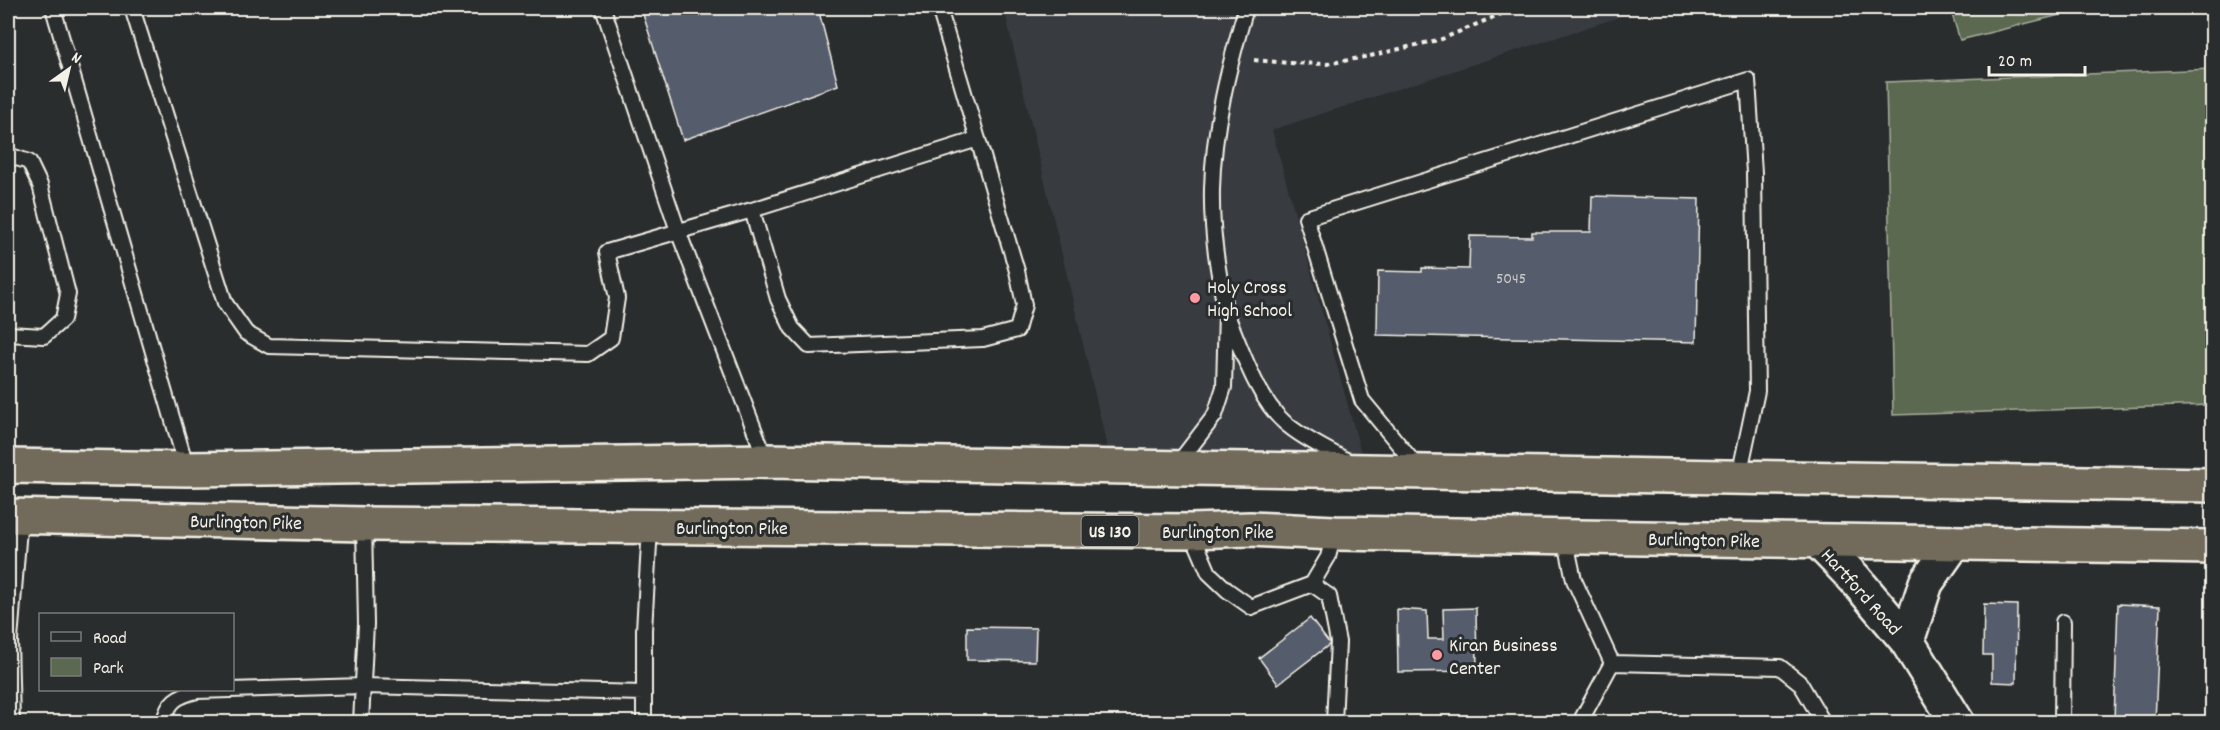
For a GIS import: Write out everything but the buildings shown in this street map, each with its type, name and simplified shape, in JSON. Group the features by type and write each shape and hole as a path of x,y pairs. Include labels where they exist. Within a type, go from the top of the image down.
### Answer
{"highway":[{"path":"8,466 187,469 767,460 2212,485"},
{"name":"Burlington Pike","path":"14,516 364,524 1250,530 2212,547"}],"street":[{"name":"Hartford Road","path":"1818,541 1855,579 1907,641 1957,723"},
{"name":"Hartford Road","path":"1907,641 1926,583 1953,543"}],"lane":[{"path":"52,8 187,469"},
{"path":"132,8 225,303 246,333 269,346 588,354 611,338 618,298 607,252 752,210 978,139"},
{"path":"603,8 678,231 767,460"},
{"path":"752,210 778,299 792,328 809,346 983,339 1017,330 1024,305 1017,271 939,8"},
{"path":"1175,467 1215,415 1224,387 1226,313 1215,251 1212,188 1216,141 1232,57 1246,8"},
{"path":"1420,471 1362,400 1306,218 1748,80 1754,172 1757,391 1739,476"},
{"path":"8,155 29,162 40,185 68,294 63,319 45,336 8,334"},
{"path":"1226,313 1252,374 1281,420 1293,430 1366,471"},
{"path":"12,723 10,640 14,516"},
{"path":"361,723 366,624 364,524"},
{"path":"644,723 644,630 650,527"},
{"path":"1191,531 1209,573 1227,590 1251,607 1312,584 1328,557 1335,533"},
{"path":"1565,537 1574,580 1612,663"},
{"path":"1312,584 1329,596 1338,642 1334,723"},
{"path":"2062,723 2063,622"},
{"path":"1580,723 1612,663"},
{"path":"1612,663 1780,667 1800,683 1823,723"},
{"path":"234,690 363,686 644,693"},
{"path":"164,723 166,710 178,696 197,691"}],"path":[{"path":"1232,57 1327,64 1442,39 1515,8"}],"shaded area":[{"name":"Holy Cross High School","path":"1004,8 1647,8 1272,130 1366,471 1112,467"}],"green space":[{"path":"1950,8 2088,8 1960,40"},
{"path":"2212,69 2212,405 1893,415 1886,82"}],"place":[{"name":"Holy Cross High School","path":"1195,298"},
{"name":"Kiran Business Center","path":"1437,655"}]}
